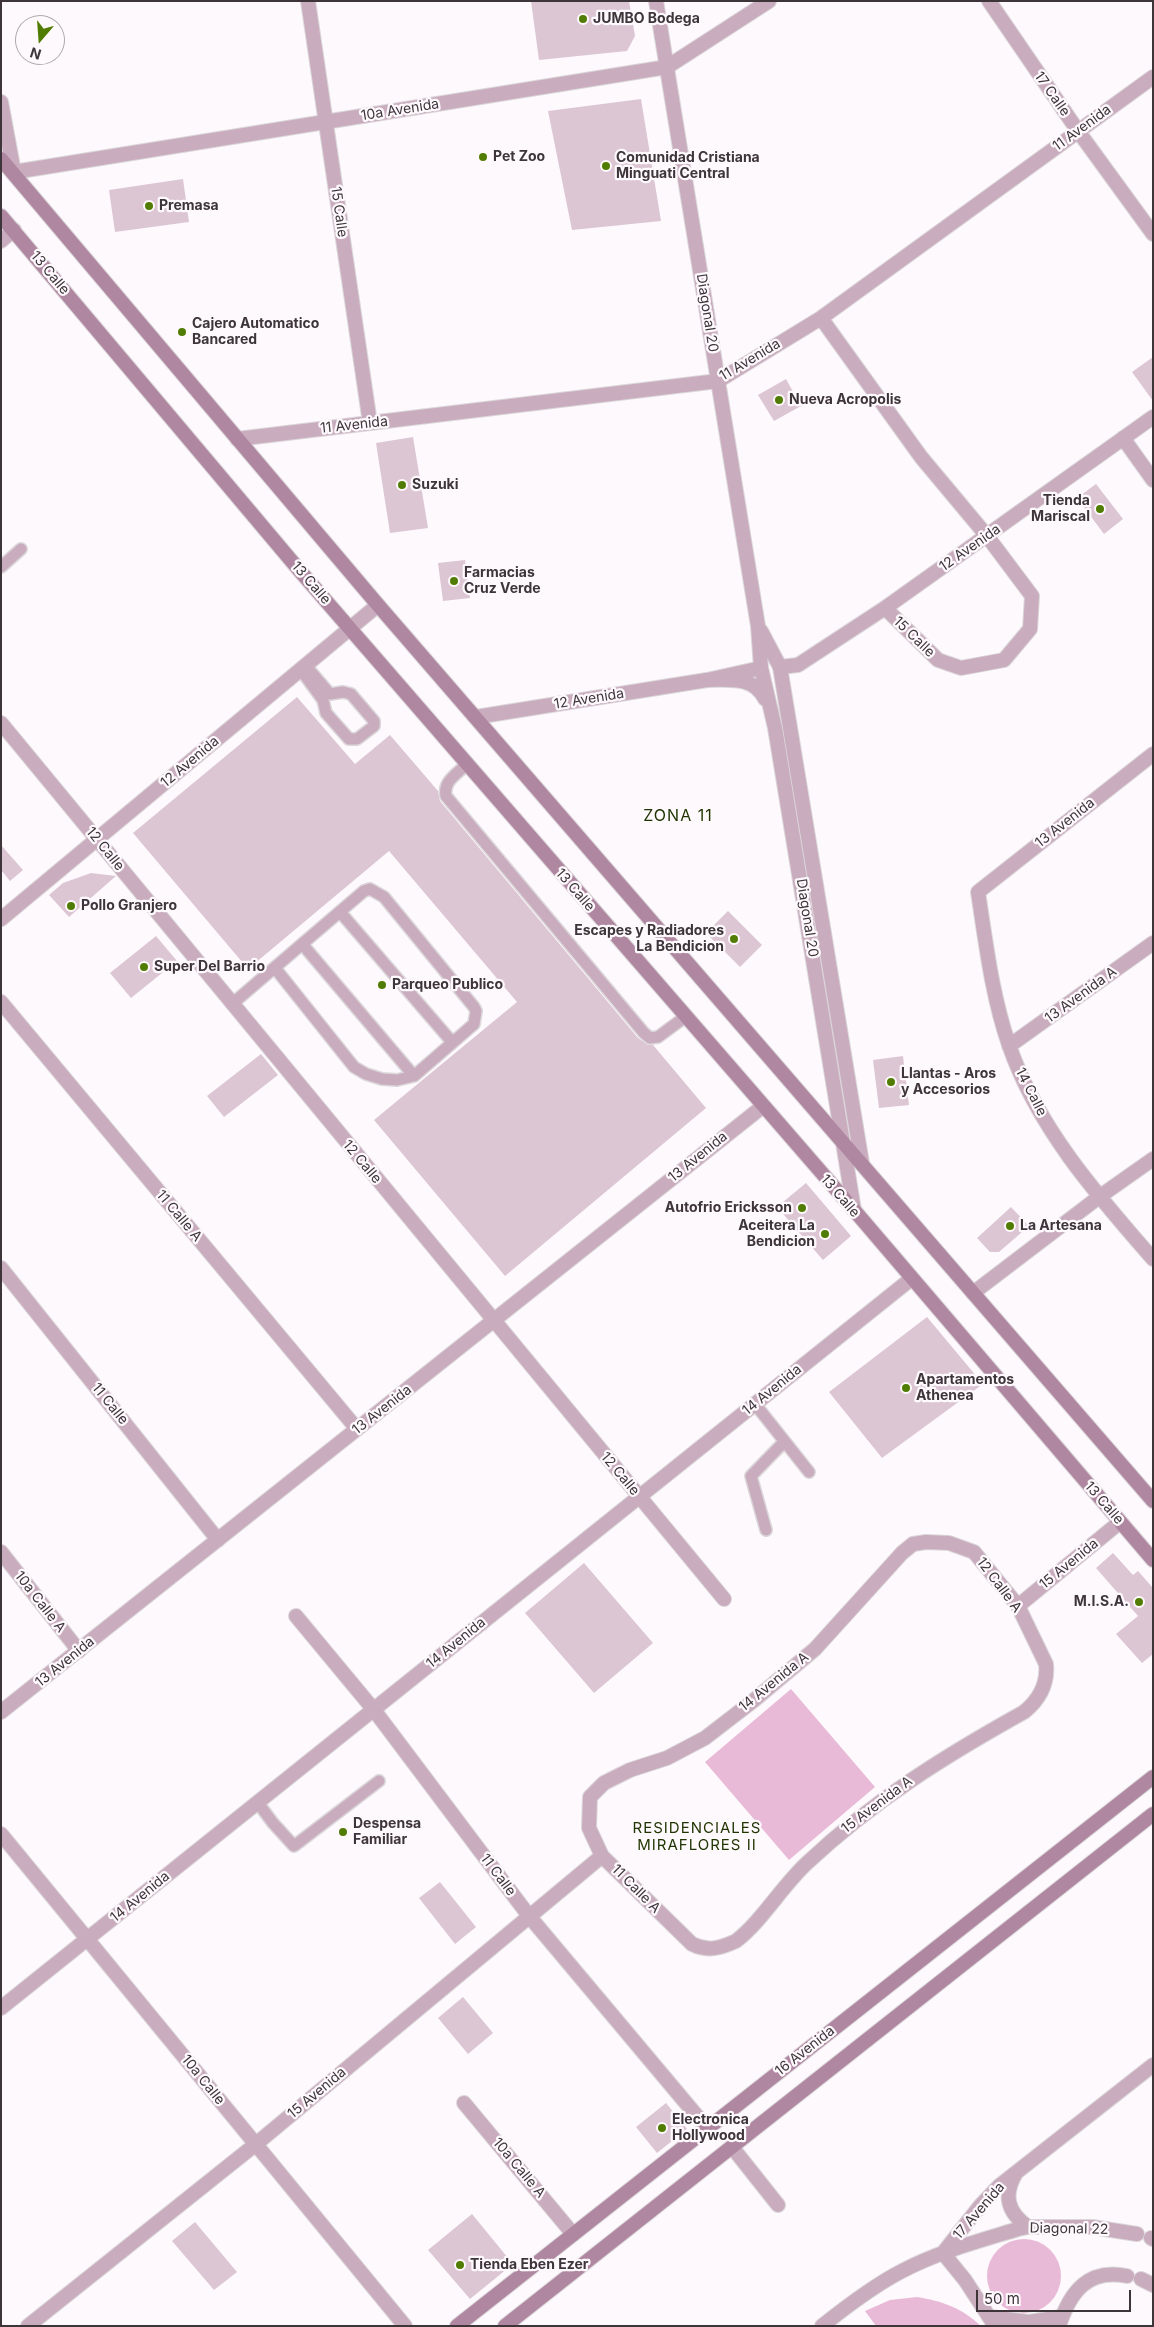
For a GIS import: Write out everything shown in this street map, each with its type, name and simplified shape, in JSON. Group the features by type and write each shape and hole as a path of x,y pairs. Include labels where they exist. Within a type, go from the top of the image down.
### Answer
{"main road":[{"path":"1,159 14,172 378,605 1153,1501"},
{"name":"13 Calle","path":"1,216 350,629 684,1017 854,1210 1153,1560"},
{"name":"16 Avenida","path":"456,2326 1153,1777"},
{"path":"505,2326 1153,1814"}],"street":[{"name":"15 Calle","path":"308,1 370,423"},
{"name":"Diagonal 20","path":"656,1 758,626 761,668 775,728 854,1210"},
{"name":"10a Avenida","path":"14,172 667,67 769,1"},
{"name":"17 Calle","path":"989,1 1078,131 1153,234"},
{"name":"11 Avenida","path":"237,439 718,381 821,318 1153,77"},
{"path":"1,102 14,172"},
{"path":"1,241 14,230"},
{"path":"821,318 922,457 987,536"},
{"name":"12 Avenida","path":"780,667 798,665 885,608 1153,417"},
{"path":"1123,438 1153,480"},
{"name":"15 Calle","path":"885,608 938,660 961,668 1004,660 1030,630 1032,596 987,536"},
{"name":"12 Avenida","path":"1,919 378,605"},
{"name":"Diagonal 20","path":"758,626 780,667 862,1163"},
{"name":"12 Avenida","path":"476,717 707,680 761,668"},
{"path":"707,680 744,680 754,684 761,690 775,728"},
{"name":"12 Calle","path":"1,724 724,1599"},
{"name":"13 Avenida","path":"978,892 1153,754"},
{"name":"14 Calle","path":"978,892 990,970 1009,1046 1033,1100 1065,1151 1099,1196 1153,1259"},
{"name":"13 Avenida A","path":"1009,1046 1153,943"},
{"name":"11 Calle A","path":"1,1002 357,1429"},
{"name":"13 Avenida","path":"1,1712 762,1106"},
{"path":"973,1293 1099,1196 1153,1159"},
{"name":"11 Calle","path":"1,1268 218,1540"},
{"name":"14 Avenida","path":"1,2008 911,1279"},
{"name":"15 Avenida","path":"1018,1606 1120,1522"},
{"name":"12 Calle A","path":"936,1542 949,1543 974,1552 1018,1606 1046,1664 1046,1682"},
{"name":"14 Avenida A","path":"590,1797 604,1783 630,1770 667,1758 705,1738 754,1701 815,1649 902,1553 913,1544 936,1542"},
{"name":"10a Calle A","path":"1,1552 79,1651"},
{"name":"11 Calle","path":"296,1616 374,1710 529,1916 707,2128"},
{"name":"15 Avenida A","path":"721,1948 742,1936 805,1864 845,1829 914,1777 1024,1712 1033,1705 1046,1682"},
{"name":"11 Calle A","path":"590,1797 589,1828 602,1856 685,1940 700,1948 721,1948"},
{"name":"10a Calle","path":"1,1834 405,2326"},
{"name":"15 Avenida","path":"28,2326 256,2144 602,1856"},
{"name":"17 Avenida","path":"822,2326 846,2307 901,2271 943,2253 980,2206 999,2186 1153,2065"},
{"name":"10a Calle A","path":"464,2103 573,2234"},
{"path":"732,2147 778,2205"},
{"path":"1016,2172 1010,2184 1009,2202 1018,2220 1028,2227"},
{"name":"Diagonal 22","path":"943,2253 1028,2227 1092,2227 1147,2237"},
{"path":"943,2253 993,2322 1060,2322 1070,2298 1084,2284 1101,2275 1140,2280"}],"lane":[{"path":"1,568 21,549"},
{"path":"303,668 330,694 343,692 351,694 374,721 374,726 357,739 349,739 326,713 323,700 303,668"},
{"path":"467,764 447,783 445,789 446,796 644,1033 650,1038 658,1037 684,1017"},
{"path":"232,1004 275,968 303,945 341,913 364,891 370,889 384,897 474,1007 476,1018 474,1024 414,1076 398,1080 382,1079 366,1074 354,1067 275,968"},
{"path":"341,913 452,1042"},
{"path":"303,945 414,1076"},
{"path":"755,1404 809,1472"},
{"path":"766,1530 751,1476 784,1442"},
{"path":"258,1802 272,1823 294,1846 379,1780"}],"shaded area":[{"path":"791,1689 875,1787 789,1860 705,1762"},
{"path":"1024,2239 1038,2242 1050,2250 1058,2262 1061,2276 1058,2290 1050,2302 1038,2310 1024,2313 1010,2310 998,2302 990,2290 987,2276 990,2262 998,2250 1010,2242"},
{"path":"917,2297 951,2306 966,2314 981,2326 876,2326 865,2311 890,2300"}],"building":[{"name":"JUMBO Bodega","path":"531,1 629,1 635,36 627,51 539,60"},
{"name":"Comunidad Cristiana Minguati Central","path":"641,99 661,221 572,230 548,111"},
{"name":"Premasa","path":"183,179 189,222 115,232 109,190"},
{"path":"1153,357 1153,401 1132,372"},
{"name":"Nueva Acropolis","path":"786,379 801,406 774,421 758,395"},
{"name":"Suzuki","path":"413,437 428,528 390,533 376,443"},
{"name":"Tienda Mariscal","path":"1096,484 1123,519 1104,534 1077,498"},
{"name":"Farmacias Cruz Verde","path":"465,560 470,598 443,601 438,563"},
{"path":"297,697 355,764 390,735 438,791 440,801 638,1038 648,1045 653,1045 706,1108 505,1276 374,1120 517,1002 389,851 248,969 133,833"},
{"path":"1,845 23,870 10,881 1,870"},
{"name":"Pollo Granjero","path":"91,873 116,876 69,917 49,895 63,883"},
{"name":"Escapes y Radiadores La Bendicion","path":"728,911 762,945 740,967 706,933"},
{"name":"Super Del Barrio","path":"156,936 177,961 131,998 110,973"},
{"path":"261,1054 278,1075 224,1117 207,1096"},
{"name":"Llantas - Aros y Accesorios","path":"903,1056 909,1105 879,1108 873,1060"},
{"path":"806,1183 851,1236 823,1260 777,1207"},
{"name":"La Artesana","path":"1011,1207 1029,1226 999,1252 990,1252 977,1238"},
{"name":"Apartamentos Athenea","path":"927,1317 983,1384 882,1458 829,1392"},
{"name":"M.I.S.A.","path":"1113,1553 1133,1575 1138,1571 1153,1588 1153,1654 1142,1663 1116,1634 1138,1616 1096,1568"},
{"path":"584,1563 653,1643 594,1693 525,1613"},
{"path":"440,1882 476,1927 455,1944 419,1898"},
{"path":"463,1997 493,2033 468,2054 438,2018"},
{"name":"Electronica Hollywood","path":"666,2103 687,2129 657,2153 636,2127"},
{"path":"472,2214 513,2264 470,2299 428,2250"},
{"path":"195,2222 237,2272 214,2290 172,2241"}],"place":[{"name":"JUMBO Bodega","path":"583,19"},
{"name":"Pet Zoo","path":"483,157"},
{"name":"Comunidad Cristiana Minguati Central","path":"606,166"},
{"name":"Premasa","path":"149,206"},
{"name":"Cajero Automatico Bancared","path":"182,332"},
{"name":"Nueva Acropolis","path":"779,400"},
{"name":"Suzuki","path":"402,485"},
{"name":"Tienda Mariscal","path":"1100,509"},
{"name":"Farmacias Cruz Verde","path":"454,581"},
{"name":"Pollo Granjero","path":"71,906"},
{"name":"Escapes y Radiadores La Bendicion","path":"734,939"},
{"name":"Super Del Barrio","path":"144,967"},
{"name":"Parqueo Publico","path":"382,985"},
{"name":"Llantas - Aros y Accesorios","path":"891,1082"},
{"name":"Autofrio Ericksson","path":"802,1208"},
{"name":"La Artesana","path":"1010,1226"},
{"name":"Aceitera La Bendicion","path":"825,1234"},
{"name":"Apartamentos Athenea","path":"906,1388"},
{"name":"M.I.S.A.","path":"1139,1602"},
{"name":"Despensa Familiar","path":"343,1832"},
{"name":"Electronica Hollywood","path":"662,2128"},
{"name":"Tienda Eben Ezer","path":"460,2265"}],"district":[{"name":"ZONA 11","path":"678,816"},
{"name":"RESIDENCIALES MIRAFLORES II","path":"697,1836"}]}
